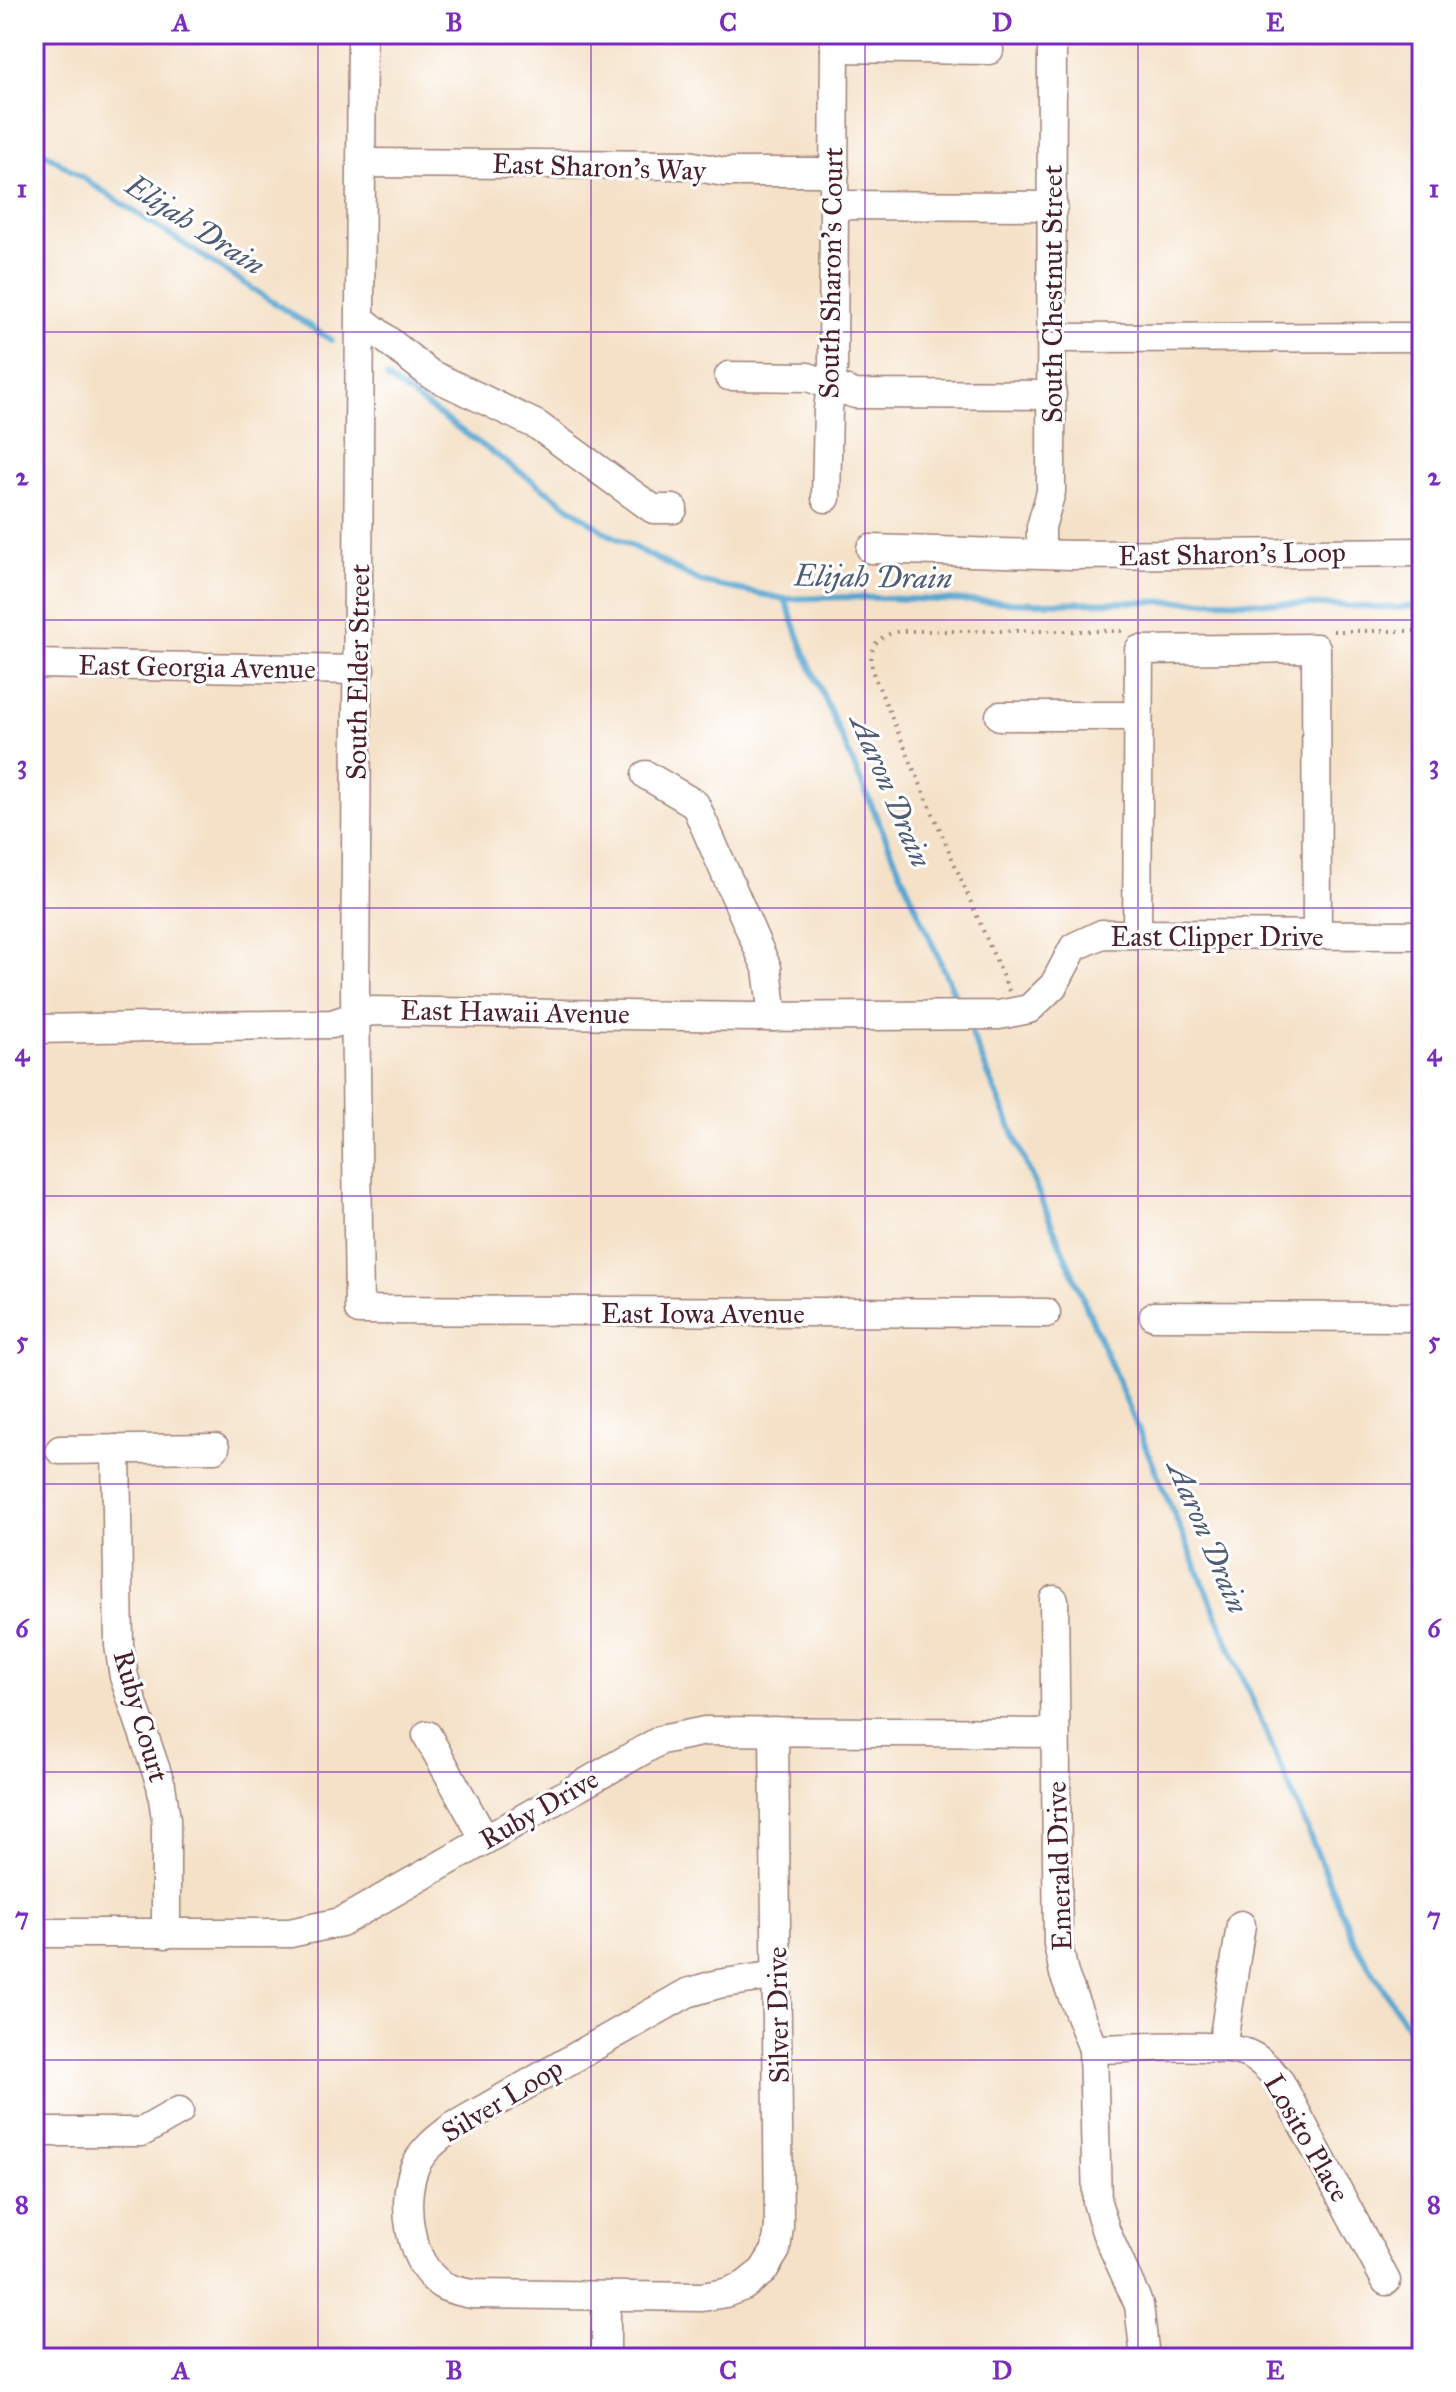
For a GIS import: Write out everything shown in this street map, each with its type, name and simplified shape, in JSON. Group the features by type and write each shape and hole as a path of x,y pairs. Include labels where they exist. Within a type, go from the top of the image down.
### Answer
{"street":[{"name":"South Elder Street","path":"359,1310 355,753 360,670 362,34"},
{"name":"South Chestnut Street","path":"1041,552 1041,527 1051,492 1052,34"},
{"name":"South Sharon's Court","path":"826,498 831,385 835,41 989,50"},
{"name":"East Sharon's Way","path":"363,163 688,165 724,172 835,172"},
{"path":"834,205 1053,206"},
{"path":"362,320 430,374 537,425 653,509 673,509"},
{"path":"1053,338 1422,337"},
{"path":"729,376 808,377 855,394 1052,395"},
{"name":"East Sharon's Loop","path":"871,549 1088,555 1422,552"},
{"path":"1137,934 1139,650 1316,648 1317,935"},
{"name":"East Georgia Avenue","path":"34,664 360,670"},
{"path":"1000,716 1138,716"},
{"path":"646,775 695,804 767,968 773,1017"},
{"name":"East Clipper Drive","path":"999,1015 1029,1009 1054,985 1074,947 1102,934 1422,935"},
{"name":"East Hawaii Avenue","path":"34,1029 332,1024 371,1011 773,1017 999,1015"},
{"name":"East Iowa Avenue","path":"359,1310 1046,1313"},
{"path":"1154,1316 1422,1317"},
{"path":"60,1450 215,1448"},
{"name":"Ruby Court","path":"116,1449 119,1645 124,1677 161,1785 166,1819 166,1934"},
{"name":"Emerald Drive","path":"1054,1600 1058,1944 1064,1974 1093,2049 1097,2202 1106,2232 1139,2305 1145,2358"},
{"name":"Ruby Drive","path":"34,1933 290,1933 341,1922 661,1740 705,1731 1055,1733"},
{"name":"Silver Drive","path":"744,2286 763,2271 776,2250 779,2226 774,1731"},
{"path":"427,1735 485,1840"},
{"path":"1222,2049 1241,1925"},
{"name":"Silver Loop","path":"744,2286 702,2297 472,2294 443,2285 424,2268 413,2244 409,2192 414,2169 428,2145 451,2128 687,1993 718,1984 778,1975"},
{"name":"Losito Place","path":"1093,2049 1222,2049 1245,2053 1265,2064 1280,2082 1386,2281"},
{"path":"34,2132 142,2132 179,2111"},
{"path":"606,2296 606,2358"}],"waterway":[{"name":"Elijah Drain","path":"34,146 331,340"},
{"name":"Elijah Drain","path":"387,378 605,532 701,582 785,599 848,597 1036,603 1223,601 1397,608 1422,605"},
{"name":"Aaron Drain","path":"785,599 805,654 957,1000"},
{"name":"Aaron Drain","path":"971,1033 1355,1943 1422,2050"}]}
